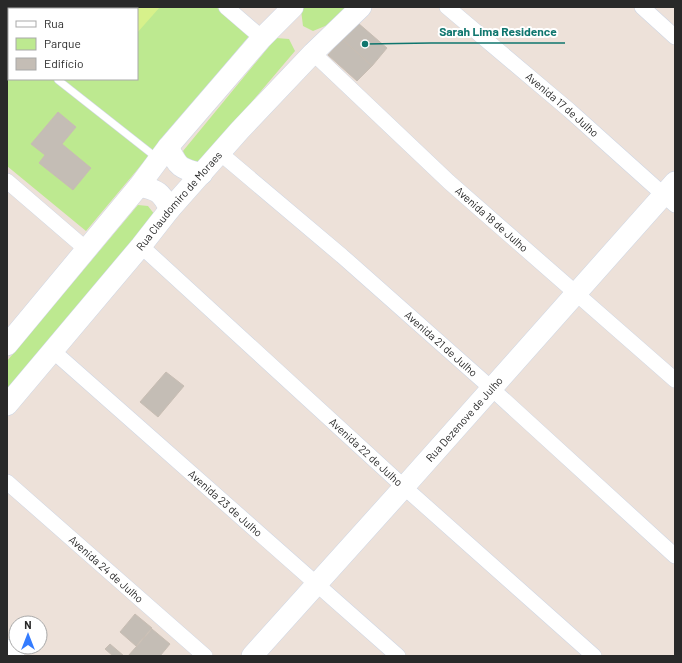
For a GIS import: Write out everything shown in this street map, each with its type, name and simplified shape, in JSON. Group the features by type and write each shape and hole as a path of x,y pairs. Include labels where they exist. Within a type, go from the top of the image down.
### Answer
{"main road":[{"path":"7,345 139,186 163,153 262,38 293,7"},
{"name":"Rua Claudomiro de Moraes","path":"7,404 141,246 170,209 240,130 313,53 362,7"},
{"path":"163,153 175,160 183,169 202,174"},
{"path":"139,186 154,189 163,196 170,209"},
{"name":"Rua Dezenove de Julho","path":"252,656 576,293 671,194"}],"street":[{"path":"226,7 262,38"},
{"name":"Avenida 17 de Julho","path":"447,7 671,194"},
{"path":"642,7 675,37"},
{"name":"Avenida 18 de Julho","path":"313,53 449,182 675,380"},
{"name":"Avenida 21 de Julho","path":"220,153 342,256 491,388 675,556"},
{"path":"7,181 86,248"},
{"name":"Avenida 22 de Julho","path":"141,246 404,487 594,656"},
{"name":"Avenida 23 de Julho","path":"53,351 398,656"},
{"name":"Avenida 24 de Julho","path":"7,482 205,656"},
{"path":"7,647 17,656"}],"lane":[{"path":"58,80 163,153"}],"green space":[{"path":"7,7 216,7 250,35 86,231 7,166"},
{"path":"53,7 160,7 138,32 138,8"},
{"path":"303,7 349,7 330,24 313,31 303,26 301,10"},
{"path":"276,38 289,39 295,51 199,164 188,161 183,151"},
{"path":"138,205 148,206 155,215 7,390 7,361"}],"building":[{"path":"358,23 387,48 372,66 342,39"},
{"path":"342,39 372,66 357,81 328,55"},
{"path":"58,112 76,127 62,144 91,168 73,190 39,163 45,155 31,144"},
{"path":"166,372 184,386 158,417 140,402"},
{"path":"135,614 152,628 136,646 120,632"},
{"path":"152,629 170,644 160,656 128,656"},
{"path":"110,644 124,656 113,656 105,649"}],"place":[{"name":"Sarah Lima Residence","path":"365,44"}]}
